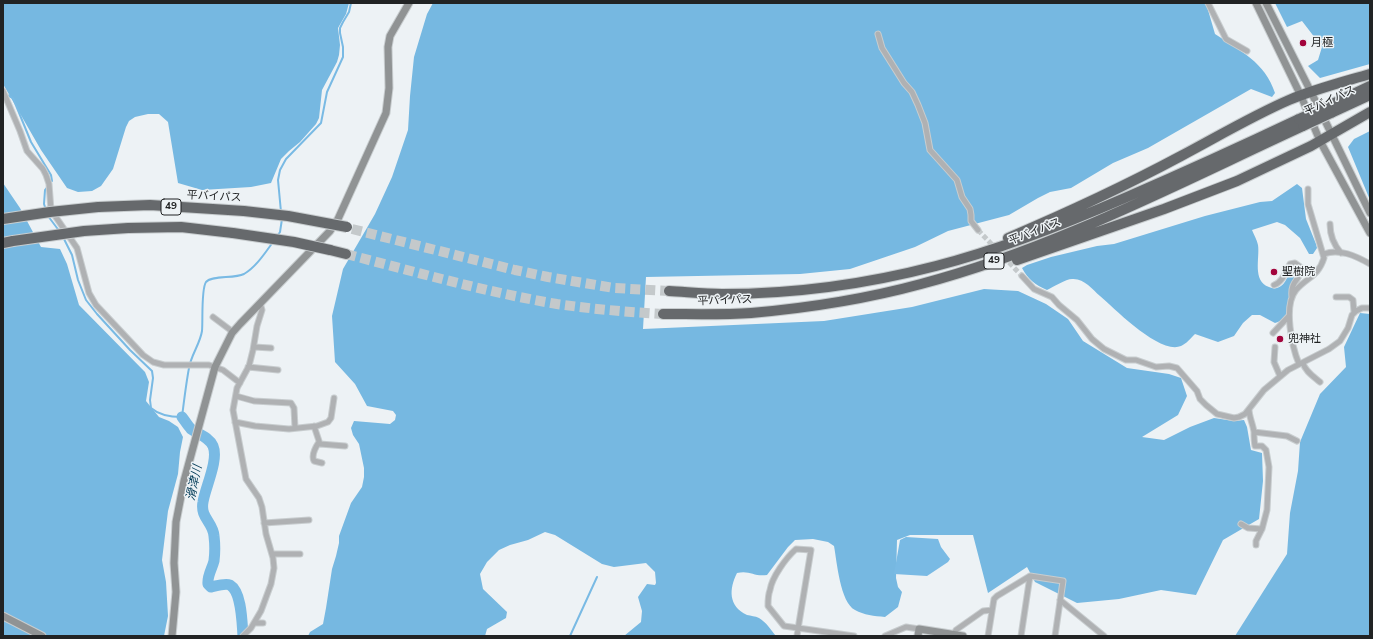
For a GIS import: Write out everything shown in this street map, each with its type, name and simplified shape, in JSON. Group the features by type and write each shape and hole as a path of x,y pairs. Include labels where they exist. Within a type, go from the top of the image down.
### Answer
{"highway":[{"path":"914,271 1003,240 1062,215 1141,177 1254,117 1311,92 1370,74"},
{"name":"平バイパス","path":"1329,110 1370,86"},
{"name":"平バイパス","path":"669,291 721,294 770,292 850,284 914,271 983,252 1078,218 1329,110 1370,95"},
{"path":"831,303 914,290 963,277 1036,254 1243,178 1320,141 1370,112"},
{"name":"平バイパス","path":"663,314 750,313 831,303 882,294 958,274 1028,249 1132,205 1301,122"},
{"name":"平バイパス","path":"3,219 44,212 98,207 150,205 244,211 288,216 349,228"},
{"name":"49","path":"8,242 70,233 128,228 181,227 294,242 346,254"}],"street":[{"path":"172,636 176,592 174,563 176,522 184,481 215,368 233,332 330,231 338,219 386,113 389,88 388,47 390,36 409,3"},
{"path":"1208,3 1226,39 1247,51"},
{"path":"1256,3 1301,96 1320,141 1370,233"},
{"path":"1266,3 1370,213"},
{"path":"878,34 882,48 904,83 912,92 918,105 925,123 930,150 955,176 962,197 970,209 970,221 978,230"},
{"path":"3,91 27,151 43,169 46,175 49,184 51,210 77,248 89,293 96,305 144,355 153,362 164,365 204,365 228,373 240,383"},
{"path":"1308,189 1308,204 1324,258 1318,271 1312,278 1305,282 1292,297 1289,316 1295,355 1301,364 1320,382"},
{"path":"1330,224 1333,240 1341,253"},
{"path":"1324,254 1332,251 1356,257 1370,264"},
{"path":"1274,285 1282,280 1291,263 1300,265 1302,270 1294,282 1292,297"},
{"path":"1022,276 1034,289 1052,297 1077,320 1092,339 1109,352 1126,360 1136,360 1156,366 1177,368 1197,392 1200,399 1217,414 1234,418 1245,414 1264,390 1280,376 1329,349 1340,341 1348,328 1354,312 1354,300 1349,297 1336,297"},
{"path":"243,636 251,628 263,605 271,584 274,568 262,507 259,498 246,479 233,410 240,383 248,367 254,347 257,326 262,310 260,303"},
{"path":"1354,312 1362,308 1370,308"},
{"path":"1273,333 1289,316"},
{"path":"213,317 233,332"},
{"path":"254,347 271,348"},
{"path":"1275,347 1274,362 1280,376"},
{"path":"248,367 278,370"},
{"path":"236,396 254,401 291,403 294,408 295,428"},
{"path":"235,422 272,428 314,426 330,420 334,398"},
{"path":"1248,409 1254,432 1254,442 1256,446 1262,446 1266,450 1269,467 1268,499 1262,529 1256,541 1256,545"},
{"path":"314,426 319,442 312,458 314,461 322,463"},
{"path":"1254,432 1287,436 1297,441"},
{"path":"319,442 322,444 345,446"},
{"path":"264,523 309,520"},
{"path":"1241,524 1248,528 1262,529"},
{"path":"797,636 798,629 811,550 796,548 772,582 768,606 784,626 798,629 837,635 854,636"},
{"path":"272,554 300,554"},
{"path":"1021,636 1030,576"},
{"path":"988,636 994,599 1030,576 1063,582 1055,636"},
{"path":"1060,600 1104,636"},
{"path":"953,635 956,630 983,611 992,610"},
{"path":"3,616 42,636"},
{"path":"254,623 262,623"},
{"path":"885,636 906,627 919,633 963,636"}],"shaded area":[{"path":"3,3 349,3 346,14 338,28 340,45 339,55 337,62 322,90 319,118 316,124 300,142 281,159 271,183 251,187 202,190 178,183 168,122 159,114 148,114 135,117 129,121 113,169 101,186 92,191 78,192 67,188 41,150 3,84"},
{"path":"433,3 1206,3 1215,34 1251,58 1258,65 1271,82 1275,93 1272,97 1251,89 1148,148 1113,163 1071,188 1050,192 1009,215 948,231 915,247 850,269 800,274 646,277 643,329 824,321 912,307 984,289 1018,291 1046,304 1068,319 1083,341 1127,368 1169,374 1181,378 1187,396 1178,415 1142,437 1164,440 1190,427 1214,418 1234,421 1244,420 1247,427 1251,450 1262,453 1263,481 1259,519 1223,540 1196,595 1161,590 1119,599 1077,603 1035,582 1027,567 988,593 973,535 910,535 897,540 896,578 898,587 902,592 898,607 885,617 862,613 850,606 840,581 834,546 828,542 813,539 795,540 767,575 741,572 737,573 734,579 732,597 736,607 747,615 762,620 776,636 624,636 641,622 642,611 638,597 647,584 655,585 655,572 646,563 614,567 602,564 555,535 545,532 528,540 499,550 487,562 480,574 483,589 507,612 506,618 487,629 485,636 308,636 310,632 323,624 332,569 339,543 339,536 351,503 362,487 364,468 359,444 353,435 351,428 354,421 390,424 395,420 396,415 393,411 367,406 355,384 335,362 332,316 343,269 375,214 392,177 408,130 414,57 427,14"},
{"path":"1275,3 1370,3 1370,64 1320,78 1308,66 1318,60 1322,47 1302,21 1287,27"},
{"path":"1370,131 1370,200 1348,147 1354,139"},
{"path":"3,183 20,208 41,247 60,249 67,264 79,305 145,372 149,382 146,401 159,417 178,427 183,437 178,474 168,511 162,560 166,582 168,616 164,636 3,636"},
{"path":"1297,184 1302,188 1306,219 1317,248 1313,254 1309,254 1300,238 1285,225 1277,222 1252,230 1258,245 1258,269 1260,280 1264,284 1272,288 1278,288 1287,279 1295,266 1298,266 1300,269 1291,286 1288,308 1285,317 1281,321 1275,323 1260,315 1252,315 1243,323 1234,336 1218,342 1195,334 1181,346 1172,347 1162,344 1150,338 1138,329 1084,282 1076,279 1069,279 1047,290 1032,281 1022,268 1051,257 1097,246 1114,244 1205,216 1260,202 1272,201"},
{"path":"1360,313 1370,314 1370,636 1235,636 1287,554 1290,513 1298,471 1300,442 1320,394 1346,367 1344,347"},
{"path":"906,537 938,539 941,547 950,559 948,562 927,576 894,574 900,540"}],"waterway":[{"path":"281,212 278,180 280,170 286,159 321,123 327,92 343,57 340,28 349,12 351,3"},
{"path":"7,95 13,98 31,142 51,175 52,181 45,190 44,204 46,210"},
{"path":"48,216 60,232"},
{"path":"278,235 280,232 282,219"},
{"path":"63,237 72,255 78,280 86,300 130,350 152,371 153,378 150,400 151,408 174,417 182,417 190,363 202,331 203,298 204,286 206,282 213,278 244,274 256,264 273,242"},
{"name":"滑津川","path":"182,417 191,429 206,438 213,446 213,466 203,502 203,512 213,531 215,542 214,561 209,575 208,584 211,587 228,584 234,589 241,609 243,636"},
{"path":"570,636 597,577"}],"tunnel":[{"path":"352,229 548,277 614,288 669,291"},
{"path":"978,230 1022,276"},
{"path":"346,254 504,294 530,299 583,307 663,314"}],"place":[{"name":"月極","path":"1303,43"},
{"name":"聖樹院","path":"1274,272"},
{"name":"兜神社","path":"1280,339"}]}
